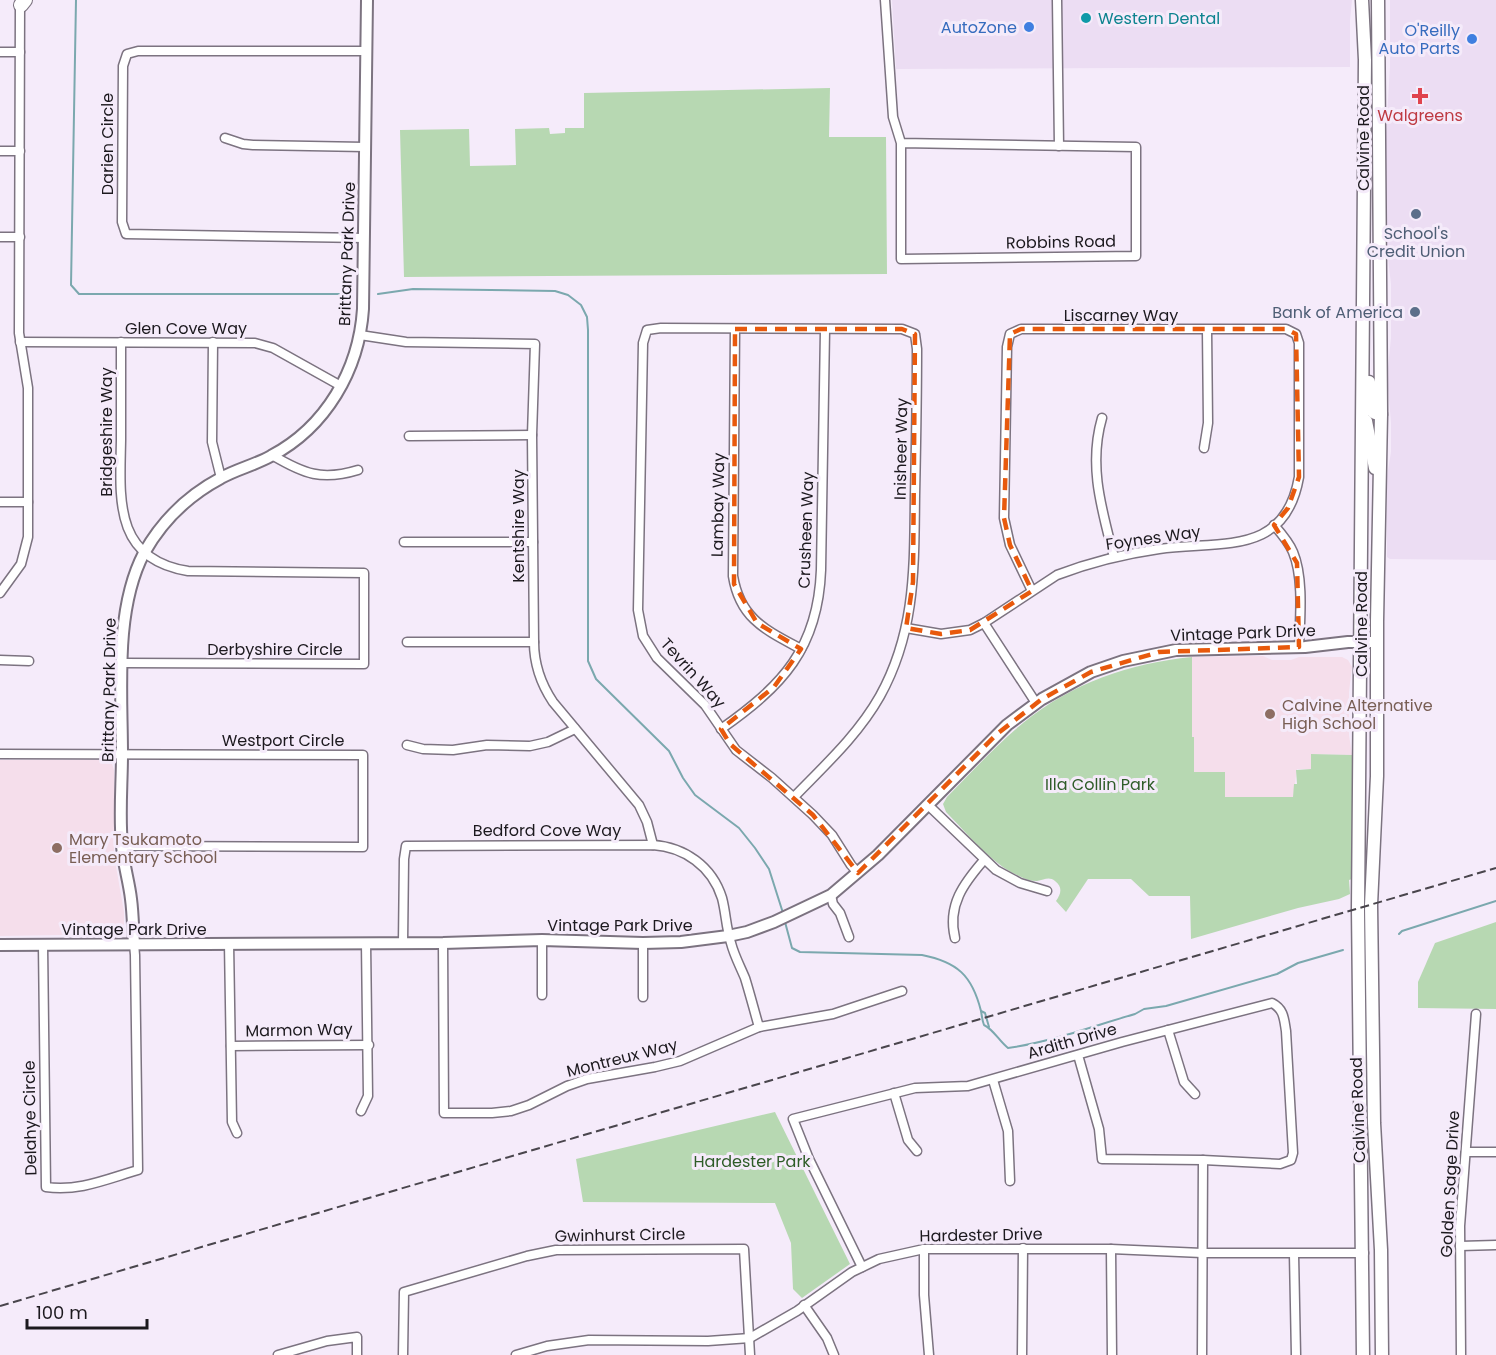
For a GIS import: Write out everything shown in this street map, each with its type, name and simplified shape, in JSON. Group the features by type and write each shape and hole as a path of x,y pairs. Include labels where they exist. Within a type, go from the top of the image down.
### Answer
{"main road":[{"name":"Calvine Road","path":"1362,0 1365,60 1358,909 1364,1355"},
{"name":"Calvine Road","path":"1378,0 1382,414 1377,642 1377,776 1371,915 1374,1123 1381,1250 1382,1355"},
{"path":"1363,206 1369,222 1371,258 1380,266"},
{"path":"1362,358 1369,381 1370,406 1375,413 1382,414"},
{"path":"1361,417 1365,418 1367,423 1373,462 1380,481"}],"street":[{"name":"Brittany Park Drive","path":"134,944 131,899 122,846 123,663 126,608 136,572 145,552 172,515 200,490 221,478 272,456 304,434 330,405 353,360 360,335 363,309 367,0"},
{"name":"Robbins Road","path":"885,0 893,117 901,144 901,259 1136,256 1136,147 901,144"},
{"path":"1057,0 1059,146"},
{"path":"0,593 16,573 24,556 28,537 28,388 20,342 22,2"},
{"name":"Darien Circle","path":"364,238 126,234 122,222 122,168 123,66 127,54 138,51 365,51"},
{"path":"0,52 20,52"},
{"path":"225,138 253,145 365,147"},
{"path":"0,151 20,151"},
{"path":"0,237 20,237"},
{"name":"Inisheer Way","path":"647,330 661,328 902,329 915,334 917,349 913,582 906,628 893,669 871,711 842,748 794,796"},
{"name":"Lambay Way","path":"735,329 734,584 740,602 757,623 801,649"},
{"name":"Liscarney Way","path":"1032,591 1010,545 1004,518 1007,347 1010,334 1021,329 1286,329 1296,334 1299,343 1299,477 1288,508 1274,525"},
{"name":"Tevrin Way","path":"647,330 643,342 639,619 643,636 651,652 705,705 730,744 794,796 832,835 858,873"},
{"name":"Crusheen Way","path":"721,729 774,687 801,649 815,615 821,579 825,330"},
{"path":"1204,448 1208,423 1207,330"},
{"name":"Kentshire Way","path":"360,335 406,342 535,344 532,435 535,661 543,687 553,702 639,805 647,822 653,845"},
{"name":"Glen Cove Way","path":"20,342 246,342 264,345 341,386"},
{"name":"Bridgeshire Way","path":"121,342 120,503 128,529 145,552"},
{"path":"213,342 212,442 221,478"},
{"path":"1102,418 1095,450 1096,482 1114,557"},
{"path":"409,436 532,435"},
{"path":"272,456 298,470 315,475 334,476 358,470"},
{"path":"0,502 28,502"},
{"path":"1274,525 1290,546 1297,563 1299,647"},
{"name":"Foynes Way","path":"906,628 940,634 970,630 1058,575 1114,557 1170,547 1241,543 1259,536 1274,525"},
{"path":"404,542 534,542"},
{"name":"Derbyshire Circle","path":"123,663 364,664 364,573 188,571 162,563 145,552"},
{"path":"984,623 1036,703"},
{"path":"407,642 534,642"},
{"name":"Vintage Park Drive","path":"0,945 443,943 542,940 643,943 681,942 729,936 789,916 831,895 858,873 997,734 1036,703 1091,672 1150,654 1191,648 1299,647 1377,642"},
{"path":"0,660 29,661"},
{"path":"407,745 423,749 453,750 487,745 530,746 548,742 575,729"},
{"path":"0,754 122,755"},
{"name":"Westport Circle","path":"122,755 363,755 363,847 122,846"},
{"path":"928,805 996,870 1020,883 1047,891"},
{"name":"Bedford Cove Way","path":"403,943 406,846 653,845 670,848 687,855 708,872 721,896 729,936 746,980 759,1027"},
{"path":"955,938 953,922 958,895 984,860"},
{"path":"831,895 849,937"},
{"path":"542,940 542,994"},
{"name":"Marmon Way","path":"229,944 231,1046 369,1044 366,943"},
{"name":"Montreux Way","path":"443,943 444,1113 511,1111 587,1079 655,1067 680,1060 759,1027"},
{"path":"643,943 643,996"},
{"name":"Delahye Circle","path":"43,945 46,1187 64,1189 82,1187 138,1170 134,944"},
{"path":"759,1027 833,1014 902,991"},
{"name":"Ardith Drive","path":"862,1267 809,1159 793,1119 915,1088 968,1086 1266,1004 1272,1003 1279,1006 1286,1031 1293,1153 1291,1160 1280,1164 1203,1160"},
{"name":"Golden Sage Drive","path":"1461,1355 1460,1246 1476,1014"},
{"path":"1168,1030 1184,1082 1195,1094"},
{"path":"361,1111 368,1096 369,1044"},
{"path":"231,1046 232,1122 237,1133"},
{"path":"1078,1054 1099,1129 1102,1159 1203,1160 1202,1355"},
{"path":"993,1080 1008,1131 1010,1181"},
{"path":"894,1094 908,1140 917,1151"},
{"path":"1466,1152 1496,1152"},
{"path":"1460,1246 1496,1245"},
{"path":"1022,1355 1023,1248"},
{"name":"Hardester Drive","path":"516,1355 547,1346 589,1340 708,1341 750,1338 782,1320 836,1282 862,1267 898,1254 924,1249 1023,1248 1293,1254 1364,1253"},
{"name":"Gwinhurst Circle","path":"403,1355 404,1292 537,1253 575,1249 744,1249 750,1338"},
{"path":"924,1249 928,1355"},
{"path":"1111,1249 1112,1355"},
{"path":"1293,1254 1296,1355"},
{"path":"804,1305 827,1338 834,1355"},
{"path":"278,1355 327,1341 357,1337 357,1355"},
{"path":"750,1338 750,1355"}],"highlighted area":[{"path":"735,329 902,329 915,334 913,582 906,628 941,634 970,630 1032,591 1010,545 1004,518 1010,334 1021,329 1286,329 1296,334 1299,477 1288,508 1274,525 1297,563 1299,647 1159,652 1091,672 1042,699 997,734 858,873 813,815 730,744 721,729 774,687 801,649 757,623 734,584"}],"shaded area":[{"path":"892,0 1352,0 1350,67 896,69"},
{"path":"1390,0 1496,0 1496,560 1390,559 1387,557 1387,476 1391,452 1391,423 1387,377 1391,338 1391,284 1387,250 1385,150 1390,67"},
{"name":"Calvine Alternative High School","path":"1263,656 1272,660 1291,660 1299,657 1342,657 1348,660 1352,667 1349,692 1349,735 1352,755 1311,754 1311,769 1297,769 1293,797 1225,797 1194,772 1192,657"},
{"name":"Mary Tsukamoto Elementary School","path":"0,760 105,760 112,764 114,770 114,855 124,912 124,925 118,934 0,936"}],"green space":[{"path":"830,88 829,137 886,137 887,274 404,277 400,130 469,129 470,166 516,165 515,129 549,128 550,134 565,133 565,128 584,128 584,93"},
{"name":"Illa Collin Park","path":"1192,657 1194,772 1225,772 1225,797 1293,797 1294,784 1297,784 1296,770 1311,769 1311,754 1352,755 1350,894 1339,899 1298,908 1191,939 1190,896 1149,896 1131,879 1088,879 1066,912 1056,901 1060,891 1055,881 1023,878 998,864 946,812 943,804 947,797 1003,740 1061,697 1103,677 1124,670"},
{"path":"1496,922 1496,1009 1418,1008 1418,982 1435,943"},
{"name":"Hardester Park","path":"775,1112 850,1264 802,1298 793,1289 791,1243 775,1203 583,1202 576,1159"}],"waterway":[{"path":"76,0 71,285 79,294 348,294"},
{"path":"378,294 413,289 555,291 568,295 581,305 587,317 588,330 588,661 596,679 669,751 695,795 739,828 755,848 769,869 783,913"},
{"path":"1399,934 1402,931 1496,901"},
{"path":"785,922 792,948 800,952 922,955 954,966 968,979 973,988 984,1025 1008,1048 1056,1038 1135,1014 1144,1009 1166,1006 1277,974 1298,963 1343,950"},
{"path":"981,1011 985,1013 989,1027"}],"railway":[{"path":"0,1306 1496,868"}],"place":[{"name":"Western Dental","path":"1086,18"},
{"name":"AutoZone","path":"1029,27"},
{"name":"O'Reilly Auto Parts","path":"1472,39"},
{"name":"Walgreens","path":"1420,96"},
{"name":"School's Credit Union","path":"1416,214"},
{"name":"Bank of America","path":"1415,312"},
{"name":"Calvine Alternative High School","path":"1270,714"},
{"name":"Mary Tsukamoto Elementary School","path":"57,848"}]}
